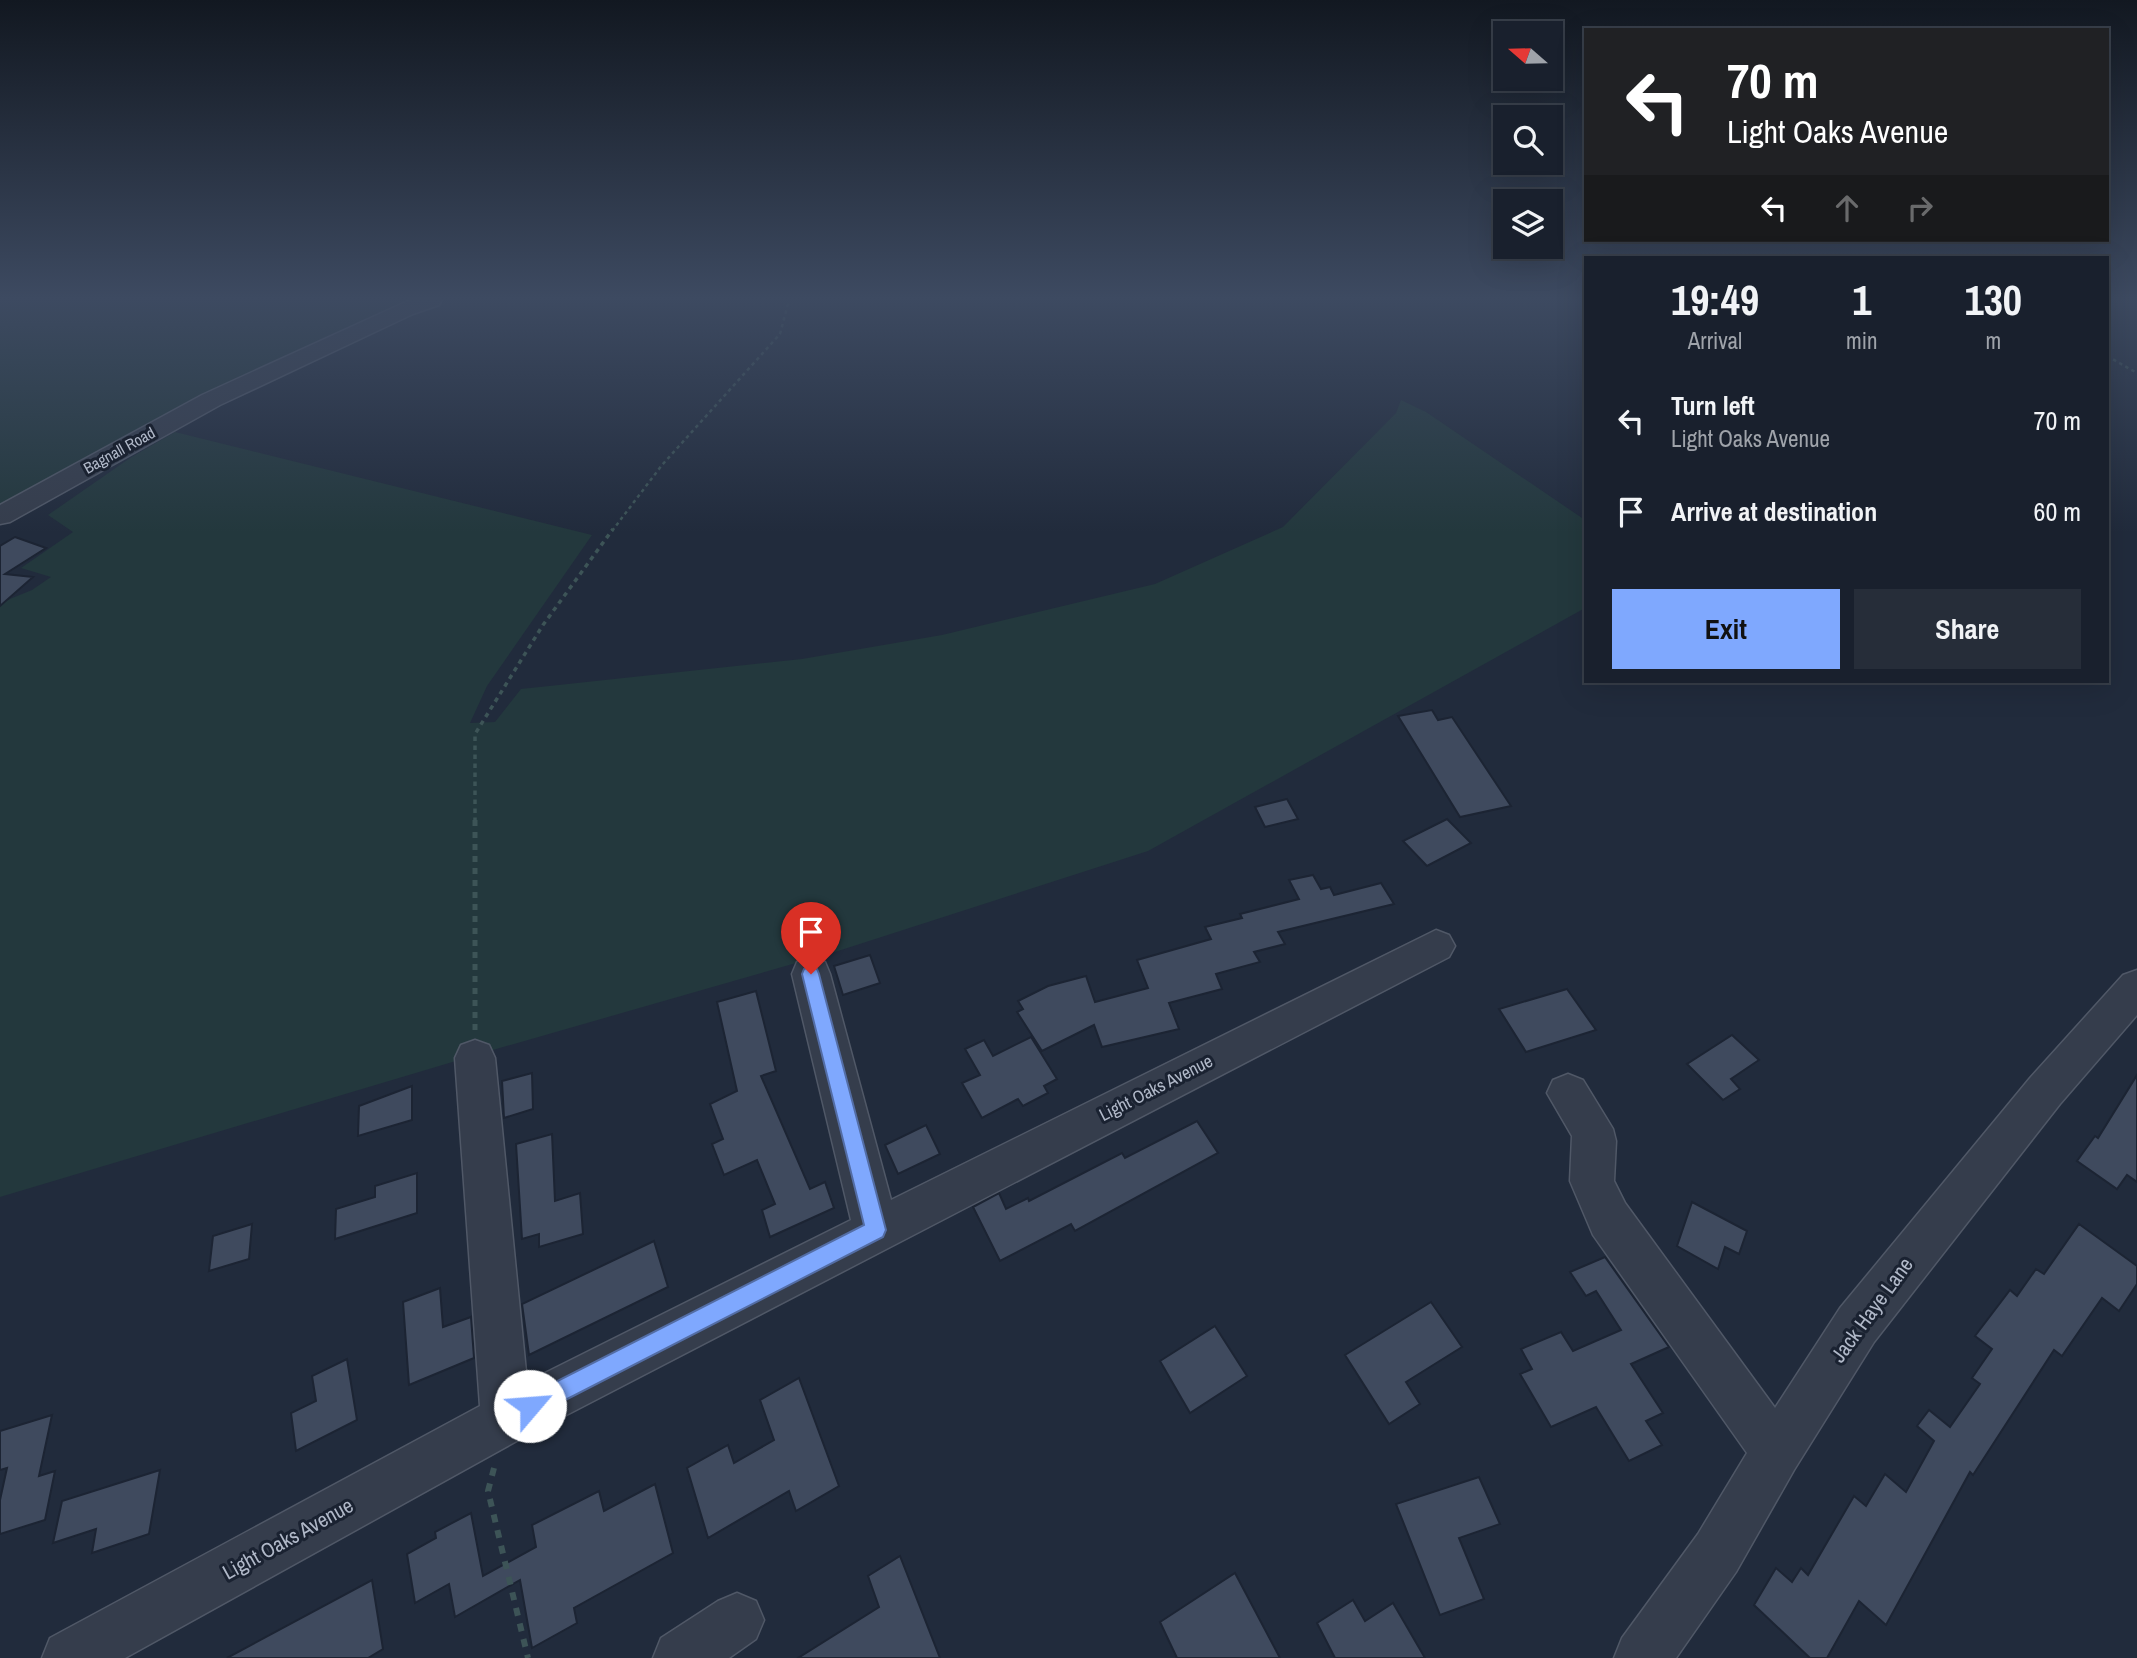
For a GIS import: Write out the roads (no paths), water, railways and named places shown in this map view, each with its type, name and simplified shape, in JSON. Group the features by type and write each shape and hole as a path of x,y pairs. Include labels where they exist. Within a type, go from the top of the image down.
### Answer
{"street":[{"name":"Bagnall Road","path":"0,516 211,400 259,377"},
{"name":"Light Oaks Avenue","path":"70,1658 506,1419 1436,946"},
{"path":"811,974 876,1230"},
{"name":"Jack Haye Lane","path":"1642,1658 1717,1553 1776,1452 1857,1325 2045,1091 2137,987"},
{"path":"475,1058 506,1419"},
{"path":"1568,1093 1592,1129 1595,1141 1592,1181 1609,1219 1776,1452"},
{"path":"681,1658 737,1620"}]}
